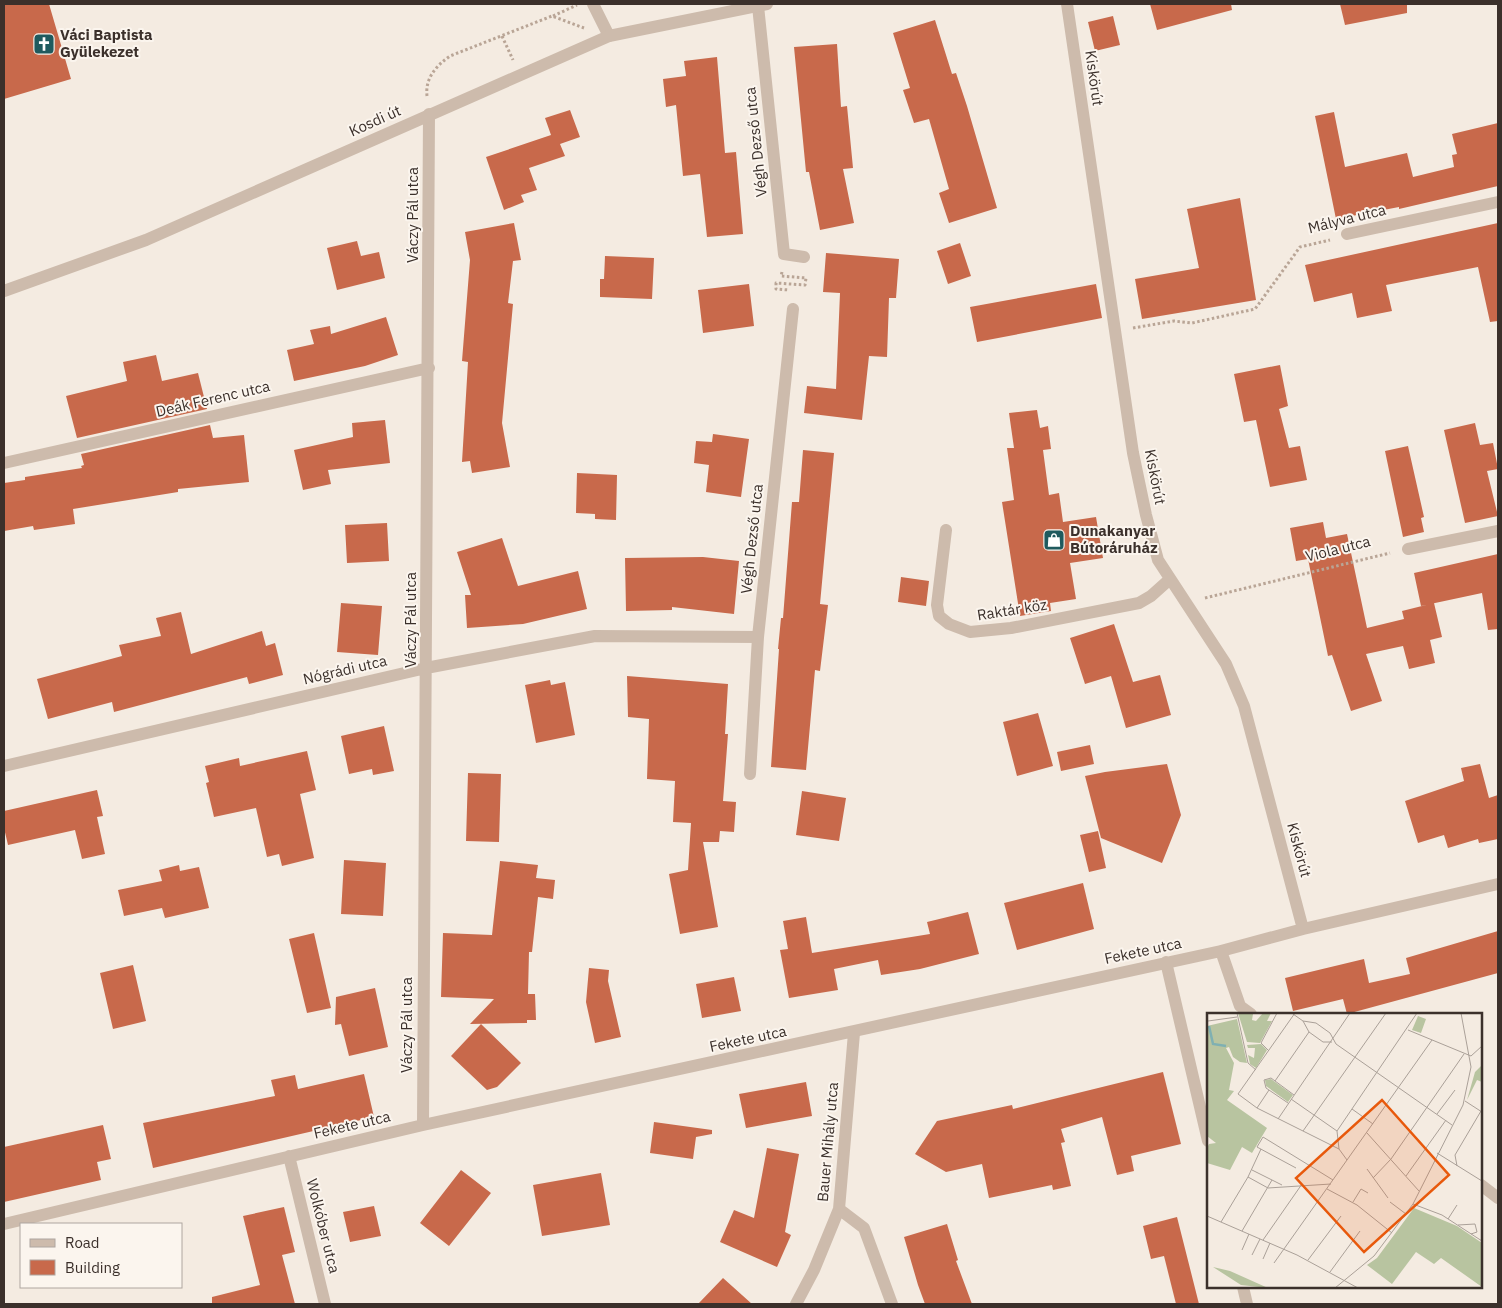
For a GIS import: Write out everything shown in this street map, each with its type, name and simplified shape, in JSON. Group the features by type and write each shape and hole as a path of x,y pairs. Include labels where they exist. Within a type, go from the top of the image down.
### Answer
{"street":[{"path":"593,4 609,36"},
{"name":"Kiskörút","path":"1067,4 1133,453 1146,515 1158,560 1226,664 1244,706 1303,929"},
{"name":"Kosdi út","path":"4,291 146,240 609,36 762,5"},
{"name":"Végh Dezső utca","path":"762,5 784,254 804,257"},
{"name":"Váczy Pál utca","path":"423,1125 429,368 429,114"},
{"name":"Mályva utca","path":"1347,234 1498,202"},
{"name":"Végh Dezső utca","path":"750,774 758,637 793,308"},
{"name":"Deák Ferenc utca","path":"4,463 429,368"},
{"name":"Raktár köz","path":"946,530 937,604 940,616 949,624 970,632 1011,628 1139,603 1151,596 1170,579"},
{"path":"1408,549 1498,530"},
{"name":"Nógrádi utca","path":"4,766 426,668 595,636 758,637"},
{"name":"Fekete utca","path":"4,1224 423,1125 1222,951 1303,929 1498,884"},
{"path":"1222,951 1240,1006 1250,1013"},
{"path":"1166,962 1207,1137"},
{"name":"Bauer Mihály utca","path":"796,1304 814,1270 839,1209 854,1032"},
{"name":"Wolkóber utca","path":"290,1156 325,1304"},
{"path":"1482,1186 1497,1196"},
{"path":"839,1209 864,1228 892,1304"},
{"path":"1242,1288 1247,1304"}],"path":[{"path":"429,114 426,87 436,66 450,56 580,4"},
{"path":"552,16 609,36"},
{"path":"502,36 520,74"},
{"name":"Mályva utca","path":"1115,332 1174,321 1192,323 1255,309 1300,247 1339,238 1347,234"},
{"path":"776,283 805,285 806,278 781,276"},
{"name":"Viola utca","path":"1186,603 1408,549"}],"building":[{"name":"Váci Baptista Gyülekezet","path":"4,4 49,4 71,79 4,99"},
{"path":"1150,4 1231,4 1232,10 1157,30"},
{"path":"1340,4 1407,4 1407,13 1345,25"},
{"path":"1113,16 1120,45 1095,51 1088,22"},
{"path":"935,20 952,74 956,73 967,106 997,208 949,223 939,193 949,189 929,119 914,123 903,90 910,88 893,33"},
{"path":"837,44 841,107 847,106 853,168 843,169 854,223 820,230 809,172 806,172 794,47"},
{"path":"717,57 725,153 736,152 743,234 707,237 700,174 683,176 676,105 666,107 663,79 686,76 684,61"},
{"path":"570,110 580,137 560,144 565,156 529,168 537,190 521,195 524,202 504,210 486,157 551,135 545,118"},
{"path":"1334,112 1345,167 1407,153 1413,177 1454,167 1452,155 1457,154 1452,134 1498,123 1498,186 1399,209 1399,207 1336,219 1315,116"},
{"path":"1240,198 1256,300 1142,319 1135,279 1199,268 1187,209"},
{"path":"514,223 521,260 513,261 508,303 513,304 502,423 510,467 472,473 470,461 462,462 468,362 462,361 470,260 465,232"},
{"path":"1498,223 1498,321 1490,322 1478,267 1386,285 1392,311 1357,318 1352,293 1314,302 1305,265"},
{"path":"357,241 361,256 379,252 385,278 337,290 327,248"},
{"path":"960,243 971,276 948,284 937,251"},
{"path":"826,253 899,259 896,298 889,298 887,357 869,356 862,420 804,413 807,386 836,389 840,293 823,292"},
{"path":"605,256 654,258 652,299 600,297 600,279 604,279"},
{"path":"749,284 754,326 703,333 698,290"},
{"path":"1096,284 1102,318 977,342 970,307"},
{"path":"386,317 398,355 365,366 294,381 287,350 314,344 310,330 330,326 331,334"},
{"path":"156,355 162,381 198,373 207,409 77,438 66,396 127,381 123,362"},
{"path":"1280,365 1288,406 1279,409 1289,448 1300,446 1307,480 1270,487 1256,420 1244,422 1234,374"},
{"name":"Dunakanyar Bútoráruház","path":"1037,410 1040,428 1048,426 1051,449 1043,450 1049,495 1059,493 1063,522 1096,517 1103,558 1070,563 1076,599 1050,603 1051,611 1020,616 1002,502 1014,500 1007,448 1014,448 1009,413"},
{"path":"385,420 390,463 328,470 331,484 303,490 294,450 353,437 352,423"},
{"path":"1475,423 1480,445 1493,443 1498,469 1487,471 1498,516 1465,523 1444,430"},
{"path":"210,425 213,438 244,435 249,482 178,489 178,492 73,509 75,524 34,530 33,526 4,531 4,483 25,480 25,477 82,468 81,466 84,465 81,454"},
{"path":"713,434 749,439 741,497 706,492 709,465 694,463 696,441 712,442"},
{"path":"1408,446 1424,517 1421,518 1424,532 1403,537 1385,451"},
{"path":"803,450 834,453 820,604 828,605 820,671 815,670 806,770 771,767 778,649 781,618 783,618 792,502 799,502"},
{"path":"577,473 617,475 616,520 595,519 595,514 576,513"},
{"path":"1323,522 1326,538 1347,534 1367,628 1404,619 1402,611 1434,603 1442,637 1430,640 1435,663 1409,669 1403,646 1366,654 1382,701 1351,711 1332,655 1328,656 1308,559 1296,561 1290,528"},
{"path":"387,523 389,561 347,563 345,525"},
{"path":"502,538 518,586 578,571 587,609 523,624 467,628 465,595 471,595 457,552"},
{"path":"1498,554 1498,629 1488,630 1482,593 1421,606 1414,573"},
{"path":"703,557 739,561 734,614 672,607 672,610 626,611 625,558"},
{"path":"901,577 929,581 926,606 898,602"},
{"path":"341,603 382,606 378,655 337,652"},
{"path":"181,612 191,654 262,631 266,646 275,643 283,675 249,684 247,677 114,712 112,702 48,719 37,679 122,656 119,645 161,636 156,618"},
{"path":"1114,624 1133,682 1160,675 1171,715 1126,728 1111,676 1085,684 1070,638"},
{"path":"627,676 728,684 725,734 728,734 723,801 736,802 734,832 720,831 719,842 703,842 718,927 680,934 669,874 688,870 691,823 673,822 675,781 647,779 649,719 628,717"},
{"path":"550,680 551,685 565,682 575,735 536,743 525,685"},
{"path":"1038,713 1053,766 1017,776 1003,722"},
{"path":"384,726 394,771 373,775 372,769 349,774 341,736"},
{"path":"1090,745 1094,764 1061,771 1057,752"},
{"path":"307,751 316,790 300,794 314,858 282,866 279,854 267,857 256,808 214,817 206,783 209,782 205,766 239,758 240,766"},
{"path":"1167,764 1181,815 1162,863 1101,838 1085,776"},
{"path":"1480,764 1489,798 1498,795 1498,839 1479,843 1478,839 1448,848 1444,835 1418,843 1405,801 1464,781 1461,768"},
{"path":"468,773 501,774 499,842 466,841"},
{"path":"97,790 103,816 97,817 105,854 82,859 75,830 8,845 4,828 4,811"},
{"path":"802,791 846,798 839,841 796,835"},
{"path":"1098,831 1106,868 1089,872 1080,835"},
{"path":"344,860 386,863 383,916 341,914"},
{"path":"500,861 538,865 536,878 555,880 553,899 538,897 532,952 529,952 528,994 535,994 536,1020 527,1020 527,1023 470,1024 494,999 441,997 443,933 492,935"},
{"path":"179,865 180,871 199,867 209,908 165,918 162,908 124,916 118,890 162,881 159,870"},
{"path":"1083,883 1094,929 1017,950 1004,903"},
{"path":"968,912 979,954 920,969 881,975 878,960 834,969 838,990 789,998 780,950 788,949 783,921 806,917 812,953 930,934 927,922"},
{"path":"1498,931 1498,973 1351,1013 1347,1013 1343,999 1293,1011 1285,978 1364,959 1369,983 1410,974 1406,958"},
{"path":"314,933 331,1008 307,1013 289,939"},
{"path":"133,965 146,1021 113,1029 100,973"},
{"path":"589,968 609,970 608,981 621,1037 595,1043 586,1002"},
{"path":"734,977 741,1011 702,1018 696,984"},
{"path":"375,988 388,1047 349,1056 341,1024 335,1025 336,997"},
{"path":"481,1024 521,1063 497,1087 487,1090 451,1056"},
{"path":"1163,1072 1181,1144 1131,1156 1134,1171 1117,1175 1102,1117 1061,1129 1065,1142 1061,1143 1071,1186 1053,1190 1052,1185 989,1198 982,1164 946,1172 915,1154 937,1121 1012,1105 1013,1109"},
{"path":"364,1074 374,1117 153,1168 143,1123 275,1096 271,1080 295,1075 298,1089"},
{"path":"806,1082 812,1116 746,1128 739,1094"},
{"path":"654,1122 712,1130 712,1134 696,1137 693,1159 650,1153"},
{"path":"103,1125 111,1159 97,1162 101,1180 4,1202 4,1147"},
{"path":"767,1148 799,1154 785,1232 791,1235 777,1267 720,1242 734,1210 754,1218"},
{"path":"461,1170 491,1193 449,1246 420,1223"},
{"path":"601,1173 610,1225 542,1236 533,1185"},
{"path":"374,1206 381,1236 350,1242 343,1212"},
{"path":"284,1207 295,1252 282,1255 295,1304 212,1304 212,1297 260,1285 243,1216"},
{"path":"1177,1217 1199,1304 1176,1304 1164,1256 1151,1259 1143,1226"},
{"path":"947,1224 958,1260 956,1261 972,1304 925,1304 918,1285 904,1237"},
{"path":"723,1278 752,1304 698,1304"}],"place":[{"name":"Váci Baptista Gyülekezet","path":"44,44"},
{"name":"Dunakanyar Bútoráruház","path":"1054,540"}]}
